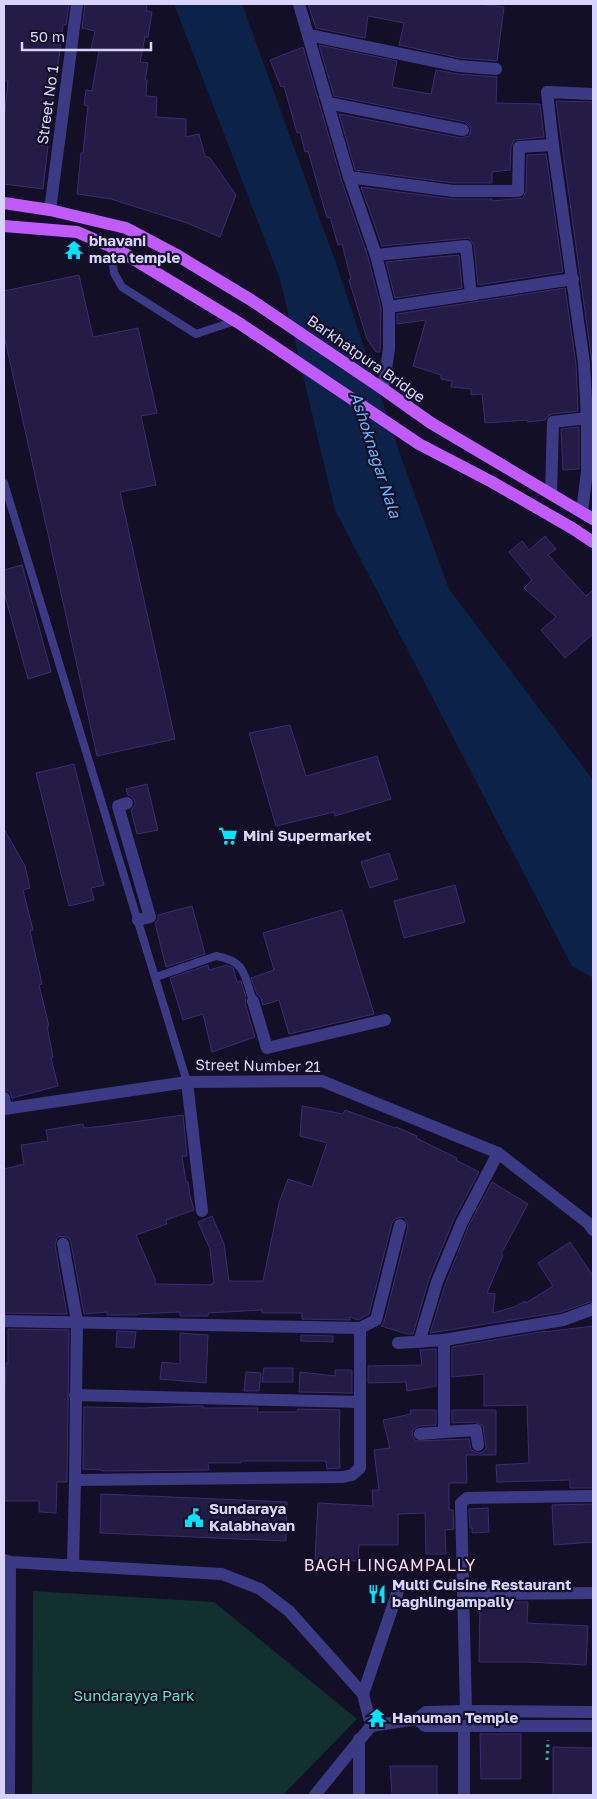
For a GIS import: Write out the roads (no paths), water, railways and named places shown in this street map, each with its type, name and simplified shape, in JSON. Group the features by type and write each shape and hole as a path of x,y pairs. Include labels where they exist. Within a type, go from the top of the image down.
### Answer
{"main road":[{"name":"Barkhatpura Bridge","path":"4,204 50,210 126,228 175,254 251,300 383,389 431,424 588,515"},
{"path":"4,226 77,232 111,246 237,322 419,444 540,510 593,542"},
{"path":"419,444 431,424"}],"street":[{"name":"Street No 1","path":"50,210 77,4"},
{"path":"299,4 349,176 376,256 389,307 390,349 383,389"},
{"path":"309,36 459,66 496,69"},
{"path":"588,515 590,471 584,363 547,92 593,94"},
{"path":"328,103 464,130"},
{"path":"349,176 453,191 518,191 519,147 553,144"},
{"path":"376,256 466,246 471,296"},
{"path":"389,307 574,279"},
{"path":"551,494 553,422 588,418"},
{"path":"127,803 118,806 144,919"},
{"path":"253,1001 267,1048 385,1020"},
{"name":"Street Number 21","path":"5,1106 187,1082 322,1081 498,1153 588,1223 593,1230"},
{"path":"187,1082 202,1211"},
{"path":"419,1342 437,1282 459,1231 498,1153"},
{"path":"4,1321 360,1328 376,1320 400,1225"},
{"path":"63,1244 77,1321 75,1395 76,1480 73,1566"},
{"path":"398,1343 444,1340 563,1320 593,1309"},
{"path":"76,1480 343,1477 352,1475 360,1468 360,1328"},
{"path":"444,1340 444,1432"},
{"path":"75,1395 360,1402"},
{"path":"420,1434 476,1430 478,1445"},
{"path":"466,1711 460,1507 464,1500 467,1498 593,1496"},
{"path":"9,1795 6,1741 6,1562 222,1574 260,1589 289,1611 363,1694 370,1726"},
{"path":"363,1694 400,1585"},
{"path":"464,1594 593,1593"},
{"path":"315,1795 370,1726 417,1719 426,1712 593,1712"},
{"path":"417,1719 425,1726 593,1726"},
{"path":"464,1727 464,1795"},
{"path":"359,1739 359,1795"}],"lane":[{"path":"111,246 114,273 122,287 196,334 237,322"},
{"path":"4,483 144,919 156,976 187,1082"},
{"path":"156,976 216,956 226,958 236,962 242,969 253,1001"}],"water":[{"name":"Ashoknagar Nala","path":"174,4 242,4 337,266 402,460 449,589 593,780 593,978 572,966 335,510 280,279"}],"place":[{"name":"bhavani mata temple","path":"74,250"},
{"name":"Mini Supermarket","path":"228,836"},
{"name":"Sundaraya Kalabhavan","path":"194,1518"},
{"name":"Multi Cuisine Restaurant baghlingampally","path":"377,1594"},
{"name":"Hanuman Temple","path":"377,1718"}],"district":[{"name":"BAGH LINGAMPALLY","path":"390,1565"}],"park label":[{"name":"Sundarayya Park","path":"134,1696"}]}
